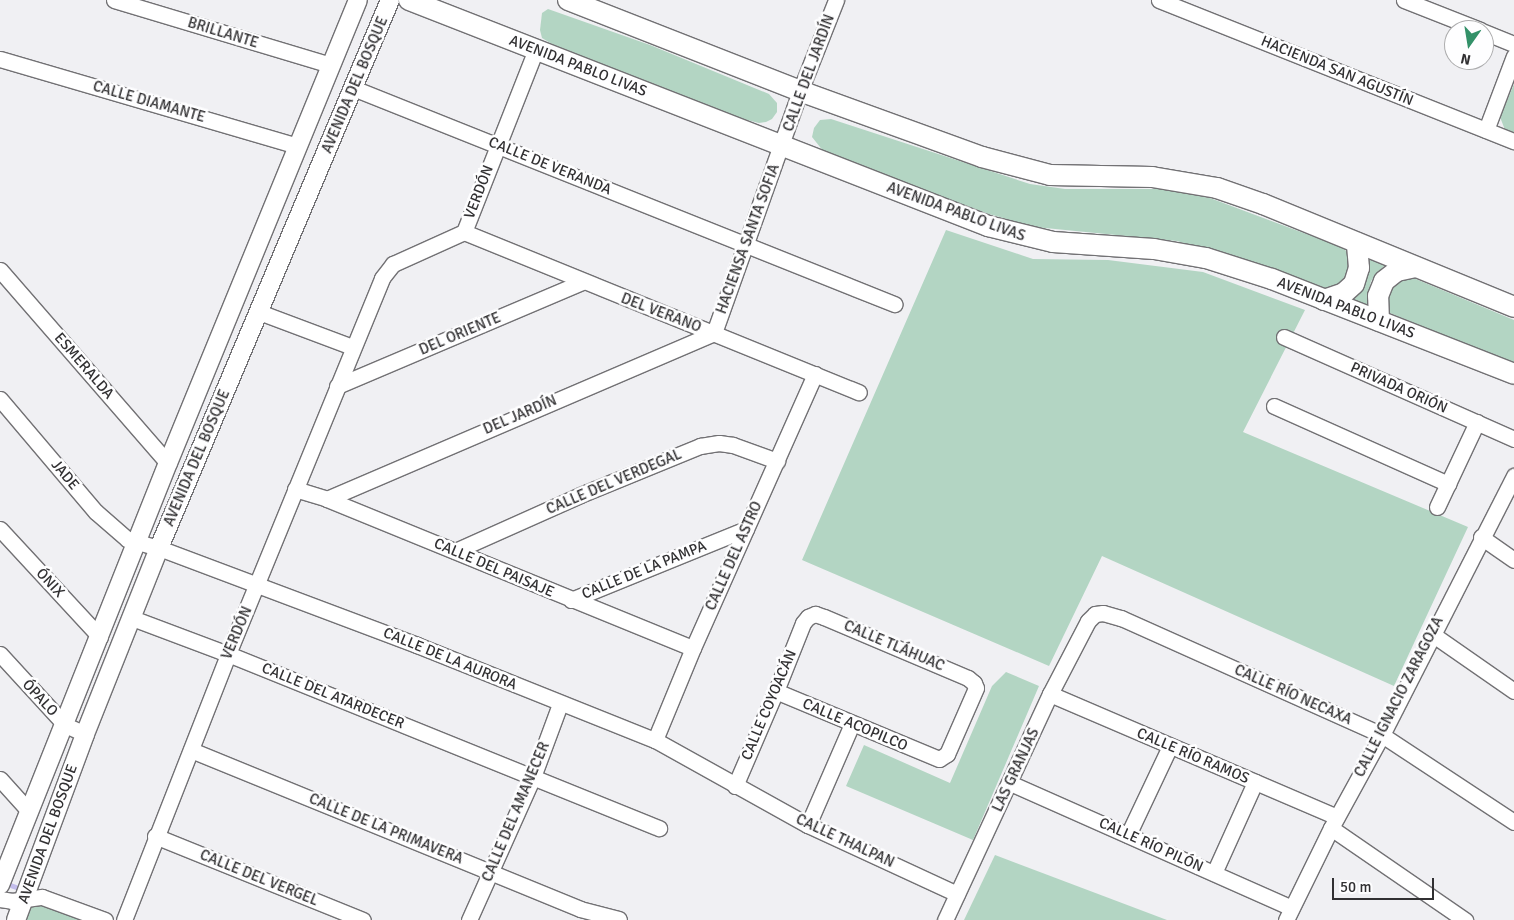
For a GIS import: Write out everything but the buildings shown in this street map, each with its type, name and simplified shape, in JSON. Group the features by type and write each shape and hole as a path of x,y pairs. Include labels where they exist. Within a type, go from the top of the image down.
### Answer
{"main road":[{"name":"AVENIDA PABLO LIVAS","path":"409,0 946,211 1014,234 1053,242 1154,250 1206,258 1265,277 1514,374"},
{"path":"568,0 800,91 1007,165 1069,177 1152,177 1198,184 1263,204 1514,307"},
{"path":"1324,300 1344,293 1354,284 1358,268 1357,243"},
{"path":"1379,321 1378,296 1384,281 1397,271 1416,267"}],"street":[{"name":"BRILLANTE","path":"114,0 331,65"},
{"name":"AVENIDA DEL BOSQUE","path":"0,885 28,810 65,725 168,463 358,0"},
{"name":"AVENIDA DEL BOSQUE","path":"16,920 85,734 159,548 390,0"},
{"name":"HACIENDA SAN AGUSTÍN","path":"1159,0 1514,141"},
{"path":"1404,0 1455,20"},
{"name":"CALLE DEL JARDÍN","path":"781,146 833,1"},
{"path":"1494,36 1514,44"},
{"name":"VERDÓN","path":"124,920 155,836 228,654 352,347 386,270 393,264 464,232 536,49"},
{"path":"1486,130 1514,56"},
{"name":"CALLE DIAMANTE","path":"0,59 298,146"},
{"name":"CALLE DE VERANDA","path":"353,88 498,144 894,304"},
{"name":"HACIENSA SANTA SOFIA","path":"714,333 781,146"},
{"name":"DEL VERANO","path":"464,232 582,282 859,392"},
{"name":"ESMERALDA","path":"0,270 6,288 168,463"},
{"name":"DEL ORIENTE","path":"337,386 582,282"},
{"path":"259,312 352,347"},
{"name":"DEL JARDÍN","path":"327,499 714,333"},
{"name":"PRIVADA ORIÓN","path":"1284,337 1514,439"},
{"name":"CALLE DEL ASTRO","path":"656,740 693,648 815,374"},
{"name":"JADE","path":"0,399 96,512 116,531 137,542 159,548"},
{"path":"1274,406 1448,484"},
{"path":"1437,506 1477,422"},
{"name":"CALLE DEL VERDEGAL","path":"456,551 580,495 700,446 719,443 733,445 777,461"},
{"name":"CALLE IGNACIO ZARAGOZA","path":"1289,914 1334,822 1382,734 1481,537 1514,476"},
{"name":"CALLE DEL PAISAJE","path":"295,489 327,499 571,600 693,648"},
{"name":"ÓNIX","path":"0,529 100,637"},
{"name":"CALLE DE LA PAMPA","path":"571,600 746,529"},
{"path":"1481,537 1514,560"},
{"name":"CALLE DE LA AURORA","path":"159,548 417,645 560,704 656,740 701,764 735,786"},
{"name":"CALLE RÍO NECAXA","path":"1088,621 1095,614 1104,613 1121,618 1382,734 1514,822"},
{"name":"CALLE TLÁHUAC","path":"802,623 808,617 815,614 824,616 968,678 974,683 974,695 947,754 943,758 934,758"},
{"name":"CALLE DEL ATARDECER","path":"132,618 228,654 659,828"},
{"name":"LAS GRANJAS","path":"945,920 1050,694 1088,621"},
{"name":"CALLE COYOACÁN","path":"735,786 776,691 802,623"},
{"path":"1432,634 1514,691"},
{"name":"ÓPALO","path":"0,654 65,725 85,734"},
{"name":"CALLE ACOPILCO","path":"776,691 934,758"},
{"name":"CALLE RÍO RAMOS","path":"1050,694 1255,782 1334,822 1465,920"},
{"name":"CALLE DEL AMANECER","path":"469,920 533,777 560,704"},
{"path":"808,825 852,724"},
{"path":"1128,835 1170,746"},
{"name":"CALLE DE LA PRIMAVERA","path":"191,750 490,872 578,914 618,920"},
{"path":"0,779 28,810"},
{"path":"1214,873 1255,782"},
{"name":"CALLE RÍO PILÓN","path":"1010,783 1214,873 1289,914"},
{"name":"CALLE THALPAN","path":"735,786 808,825 958,894"},
{"name":"CALLE DEL VERGEL","path":"155,836 363,920"},
{"path":"0,899 42,897 105,920"}],"green space":[{"path":"548,9 650,45 769,94 777,103 777,112 772,119 766,122 759,123 743,119 552,44 542,38 540,30 542,13"},
{"path":"1514,84 1514,133 1505,130 1500,117"},
{"path":"831,119 1030,184 1065,189 1159,189 1210,198 1344,248 1351,259 1346,283 1325,290 1252,264 1177,241 1035,227 971,209 824,152 812,137 814,128 820,120"},
{"path":"946,230 1033,259 1108,260 1203,272 1305,310 1243,432 1468,527 1394,686 1102,556 1049,666 802,560"},
{"path":"1368,258 1385,265 1371,281 1368,295 1369,307 1349,300 1355,297 1364,287 1370,268"},
{"path":"1411,277 1514,320 1514,365 1390,313 1386,306 1391,283"},
{"path":"1006,672 1039,686 973,840 846,786 864,745 950,783 992,686"},
{"path":"995,855 1167,920 964,920"},
{"path":"24,899 105,920 16,920"}],"waterway":[{"path":"5,883 16,887"}]}
